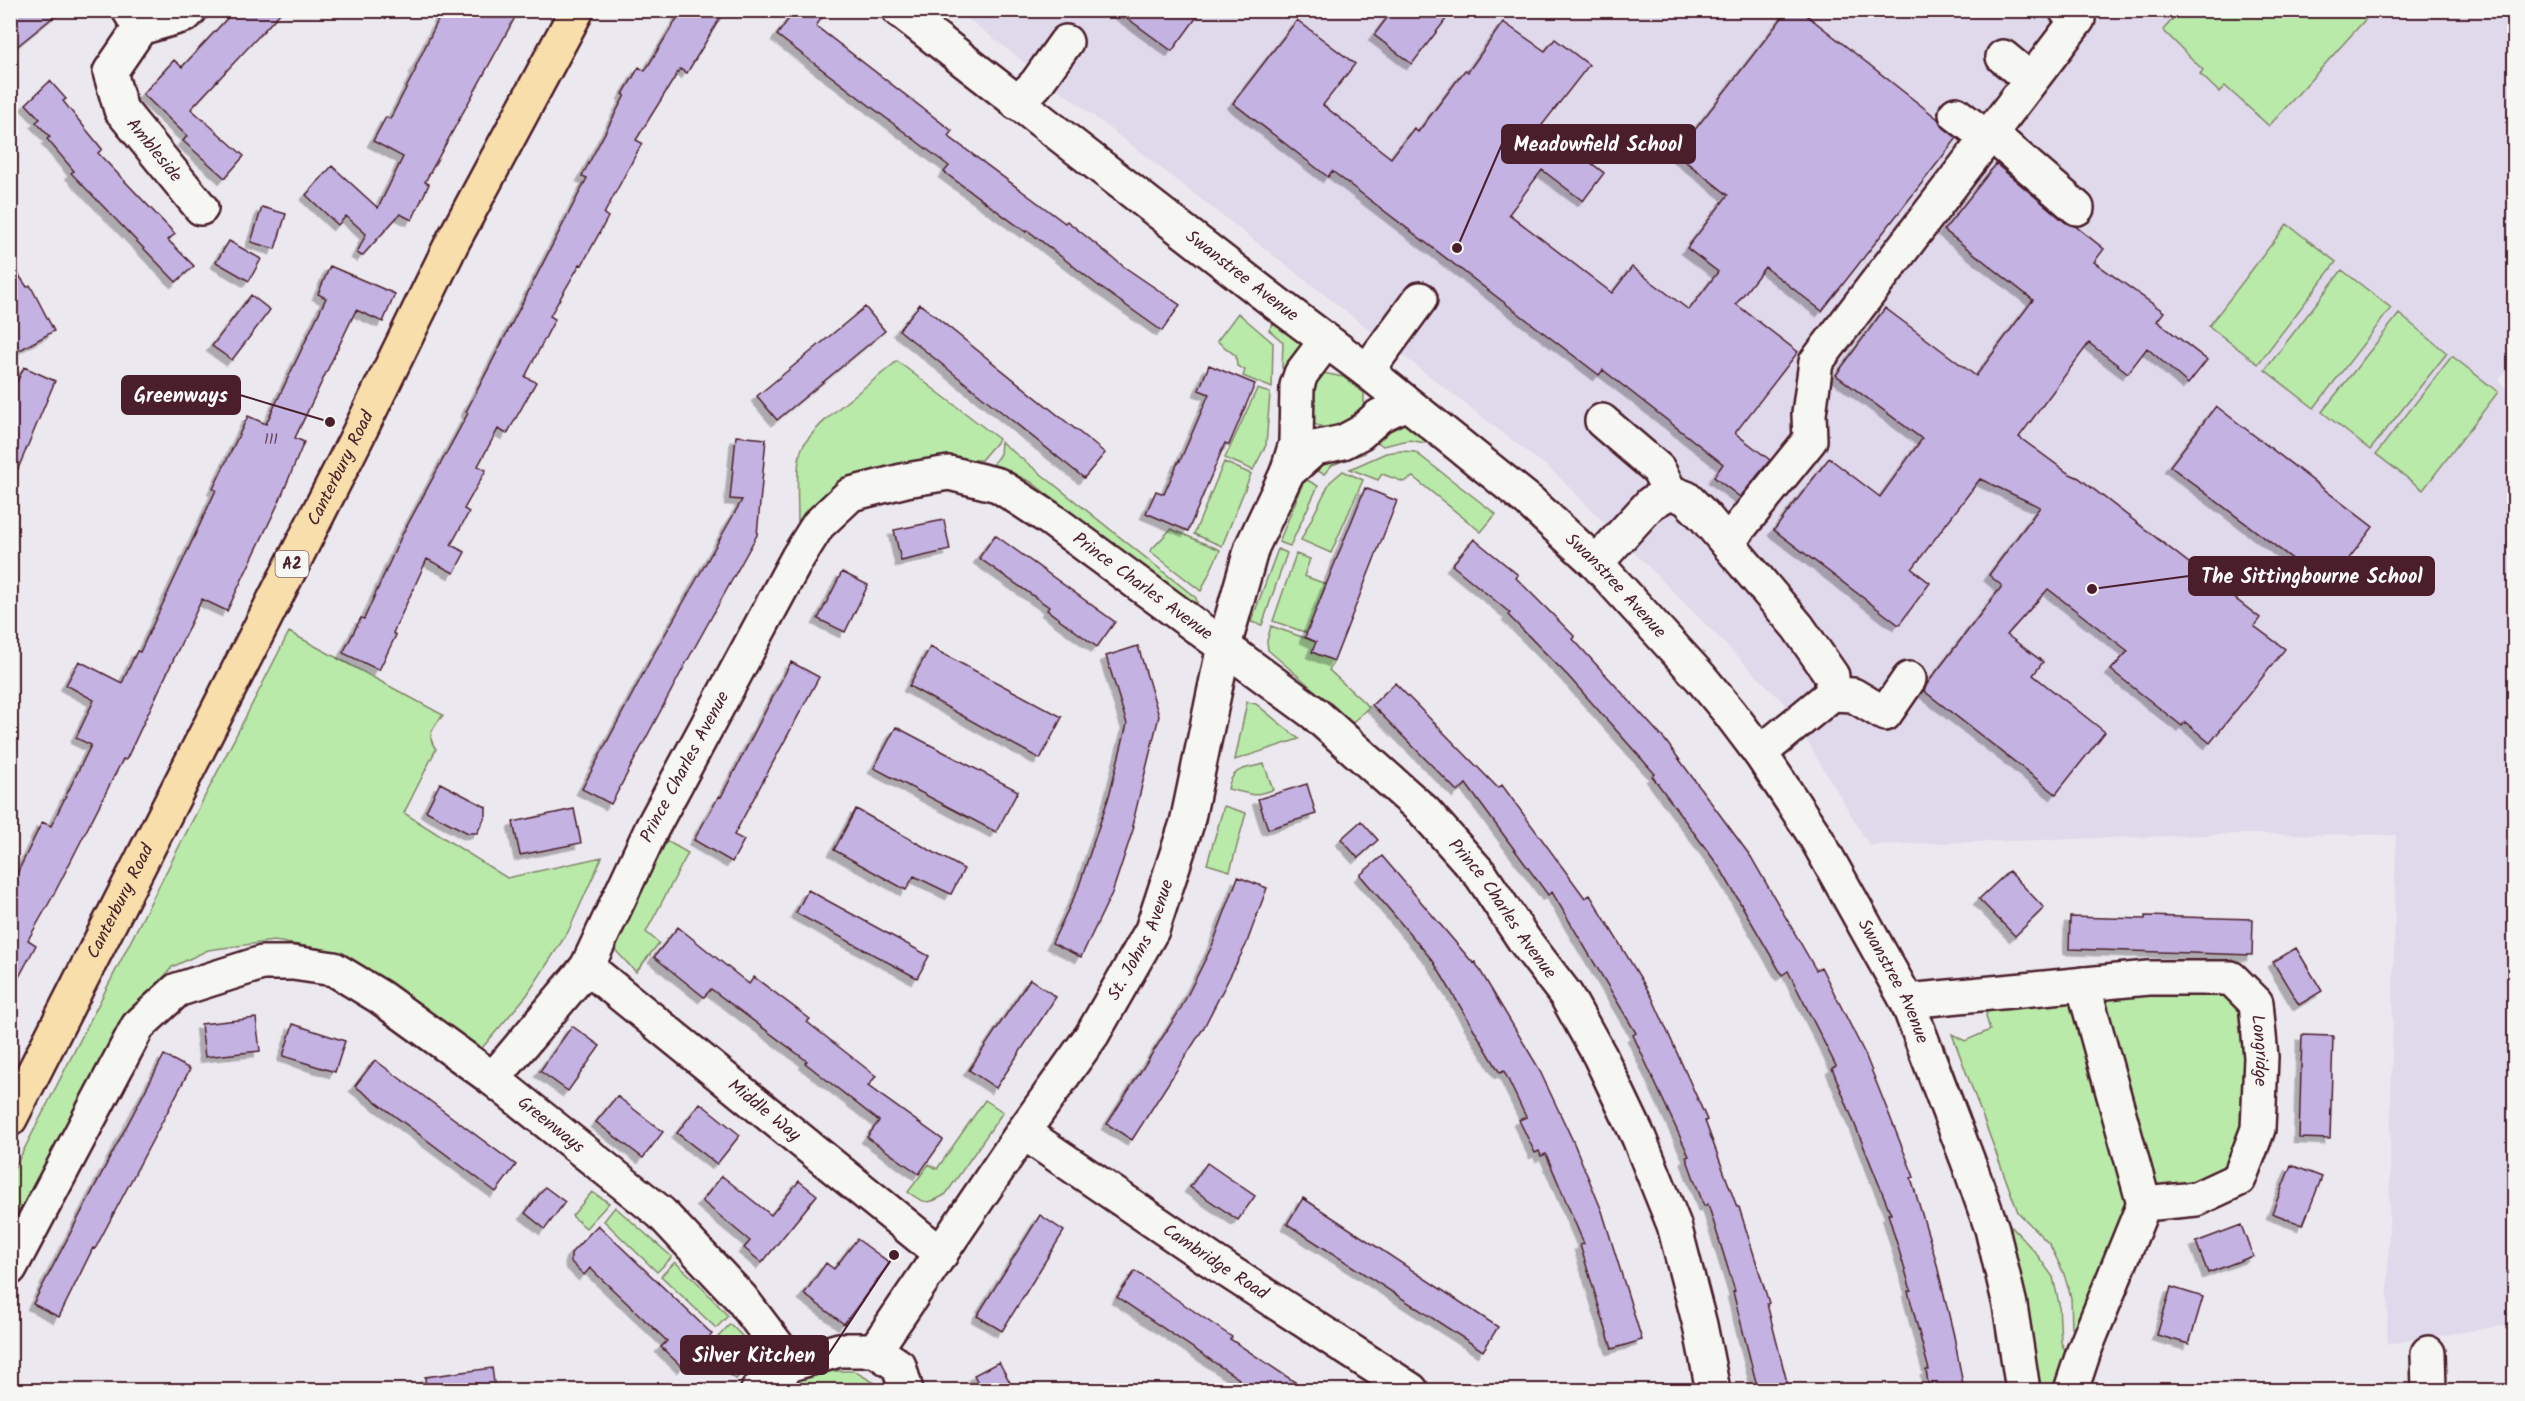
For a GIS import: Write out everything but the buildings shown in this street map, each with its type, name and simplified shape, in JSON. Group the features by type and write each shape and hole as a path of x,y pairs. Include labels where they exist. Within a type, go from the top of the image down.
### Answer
{"main road":[{"name":"Canterbury Road","path":"10,1119 355,441 452,243 577,10"}],"street":[{"name":"Ambleside","path":"190,10 185,15 135,19 110,72 121,110 201,208"},
{"name":"Swanstree Avenue","path":"899,10 1367,371 1530,502 1596,563 1701,678 1760,753 1815,836 1906,1001 1970,1164 1992,1229 2010,1305 2023,1390"},
{"path":"1727,543 1810,440 1809,414 1816,362 2078,19 2066,10"},
{"path":"1017,103 1036,84 1066,42"},
{"path":"2002,57 2031,80"},
{"path":"1956,114 1989,136 2077,208"},
{"path":"1367,371 1420,299"},
{"name":"St. Johns Avenue","path":"875,1350 1092,1035 1152,930 1187,823 1224,646 1252,547 1287,472 1296,443 1297,386 1301,374 1326,341"},
{"name":"St. Johns Avenue","path":"1287,472 1315,448 1343,442 1360,433 1379,416 1406,403"},
{"path":"1602,421 1658,469 1670,492 1686,498 1791,618 1832,676 1832,694"},
{"name":"Prince Charles Avenue","path":"492,1079 587,967 652,828 798,557 818,525 851,494 906,480 949,473 998,485 1049,518 1314,713 1424,811 1480,875 1524,940 1566,995 1600,1056 1639,1138 1674,1225 1700,1325 1713,1390"},
{"path":"1596,563 1651,503 1670,492"},
{"path":"1760,753 1832,694 1853,695 1885,714 1909,679"},
{"name":"Greenways","path":"10,1268 138,1026 177,990 262,963 293,963 334,969 380,997 492,1079 661,1213 741,1298 791,1364"},
{"name":"Middle Way","path":"587,967 941,1254"},
{"name":"Longridge","path":"1906,1001 2148,978 2231,978 2256,1003 2261,1057 2258,1129 2239,1179 2196,1199 2144,1204"},
{"path":"2071,1390 2084,1351 2144,1204 2083,984"},
{"name":"Cambridge Road","path":"1023,1132 1211,1260 1411,1390"},
{"path":"758,1390 791,1364 839,1350 875,1350 899,1366 906,1390"},
{"path":"2428,1353 2429,1390"}],"shaded area":[{"path":"958,11 2514,11 2514,364 2498,381 2514,394 2514,1324 2387,1344 2396,835 2241,834 1869,845 1785,704 1556,474"}],"green space":[{"path":"2180,11 2373,11 2269,126 2225,86 2219,92 2200,74 2203,70 2163,30"},
{"path":"2287,224 2336,262 2258,364 2209,326"},
{"path":"2342,270 2391,308 2314,408 2265,370"},
{"path":"1238,313 1273,343 1272,388 1243,376 1245,370 1237,366 1236,356 1217,341"},
{"path":"2399,314 2447,353 2370,450 2322,412"},
{"path":"1277,318 1301,340 1301,354 1291,372 1282,368 1283,342 1269,330"},
{"path":"2452,356 2498,392 2423,490 2376,454"},
{"path":"897,361 999,439 981,460 926,459 886,469 824,498 798,521 798,471 803,446 833,413"},
{"path":"1323,373 1343,377 1364,393 1364,412 1337,432 1314,424 1306,402 1311,385"},
{"path":"1257,389 1270,393 1266,445 1253,470 1225,458"},
{"path":"1397,421 1413,421 1430,437 1425,443 1409,440 1383,446 1376,441"},
{"path":"1001,442 1196,598 1198,607 1193,609 1031,482 993,464 1000,454"},
{"path":"1358,446 1365,453 1332,465 1324,474 1311,468"},
{"path":"1415,452 1496,514 1481,532 1413,477 1404,482 1382,474 1378,480 1350,469 1386,453"},
{"path":"1224,462 1251,474 1222,546 1194,534"},
{"path":"1343,471 1363,480 1331,553 1301,540 1330,482"},
{"path":"1307,480 1318,486 1290,546 1279,542 1303,483"},
{"path":"1171,529 1220,550 1201,591 1150,551"},
{"path":"1278,549 1287,553 1262,625 1251,622"},
{"path":"1296,554 1310,559 1304,576 1326,584 1307,633 1273,621"},
{"path":"1271,626 1316,642 1334,661 1329,670 1369,707 1352,723 1268,650 1267,641"},
{"path":"289,632 443,715 431,735 436,749 404,813 507,878 602,857 568,932 527,995 482,1048 459,1046 323,949 274,941 208,950 172,967 124,1025 11,1252 11,1175"},
{"path":"1247,702 1256,704 1299,739 1235,760"},
{"path":"1264,764 1273,790 1254,795 1228,789 1233,777 1240,770"},
{"path":"1224,806 1246,813 1230,871 1207,864"},
{"path":"667,841 688,853 646,932 659,943 636,972 617,952 615,938"},
{"path":"2231,978 2256,1003 2239,1179 2136,1199 2079,1331 2072,1328 2071,1298 2064,1274 2050,1245 2018,1212 1952,1034 1965,1041 1990,1030 1986,1016 1988,1007"},
{"path":"1943,1042 2009,1224 2035,1252 2053,1277 2059,1304 2061,1342 2071,1364 2062,1390 2037,1390 2027,1304 1941,1046"},
{"path":"985,1100 1003,1112 946,1194 927,1202 908,1192 929,1164 937,1169"},
{"path":"592,1192 609,1203 586,1228 572,1216"},
{"path":"615,1207 672,1257 657,1272 604,1221"},
{"path":"675,1262 728,1316 716,1328 661,1276"},
{"path":"730,1324 752,1350 749,1362 736,1379 729,1374 737,1365 720,1347 715,1352 709,1347"},
{"path":"834,1371 854,1371 887,1390 786,1390 808,1376"}],"place":[{"name":"Meadowfield School","path":"1457,248"},
{"name":"Greenways","path":"330,422"},
{"name":"The Sittingbourne School","path":"2092,589"},
{"name":"Silver Kitchen","path":"894,1255"}]}
